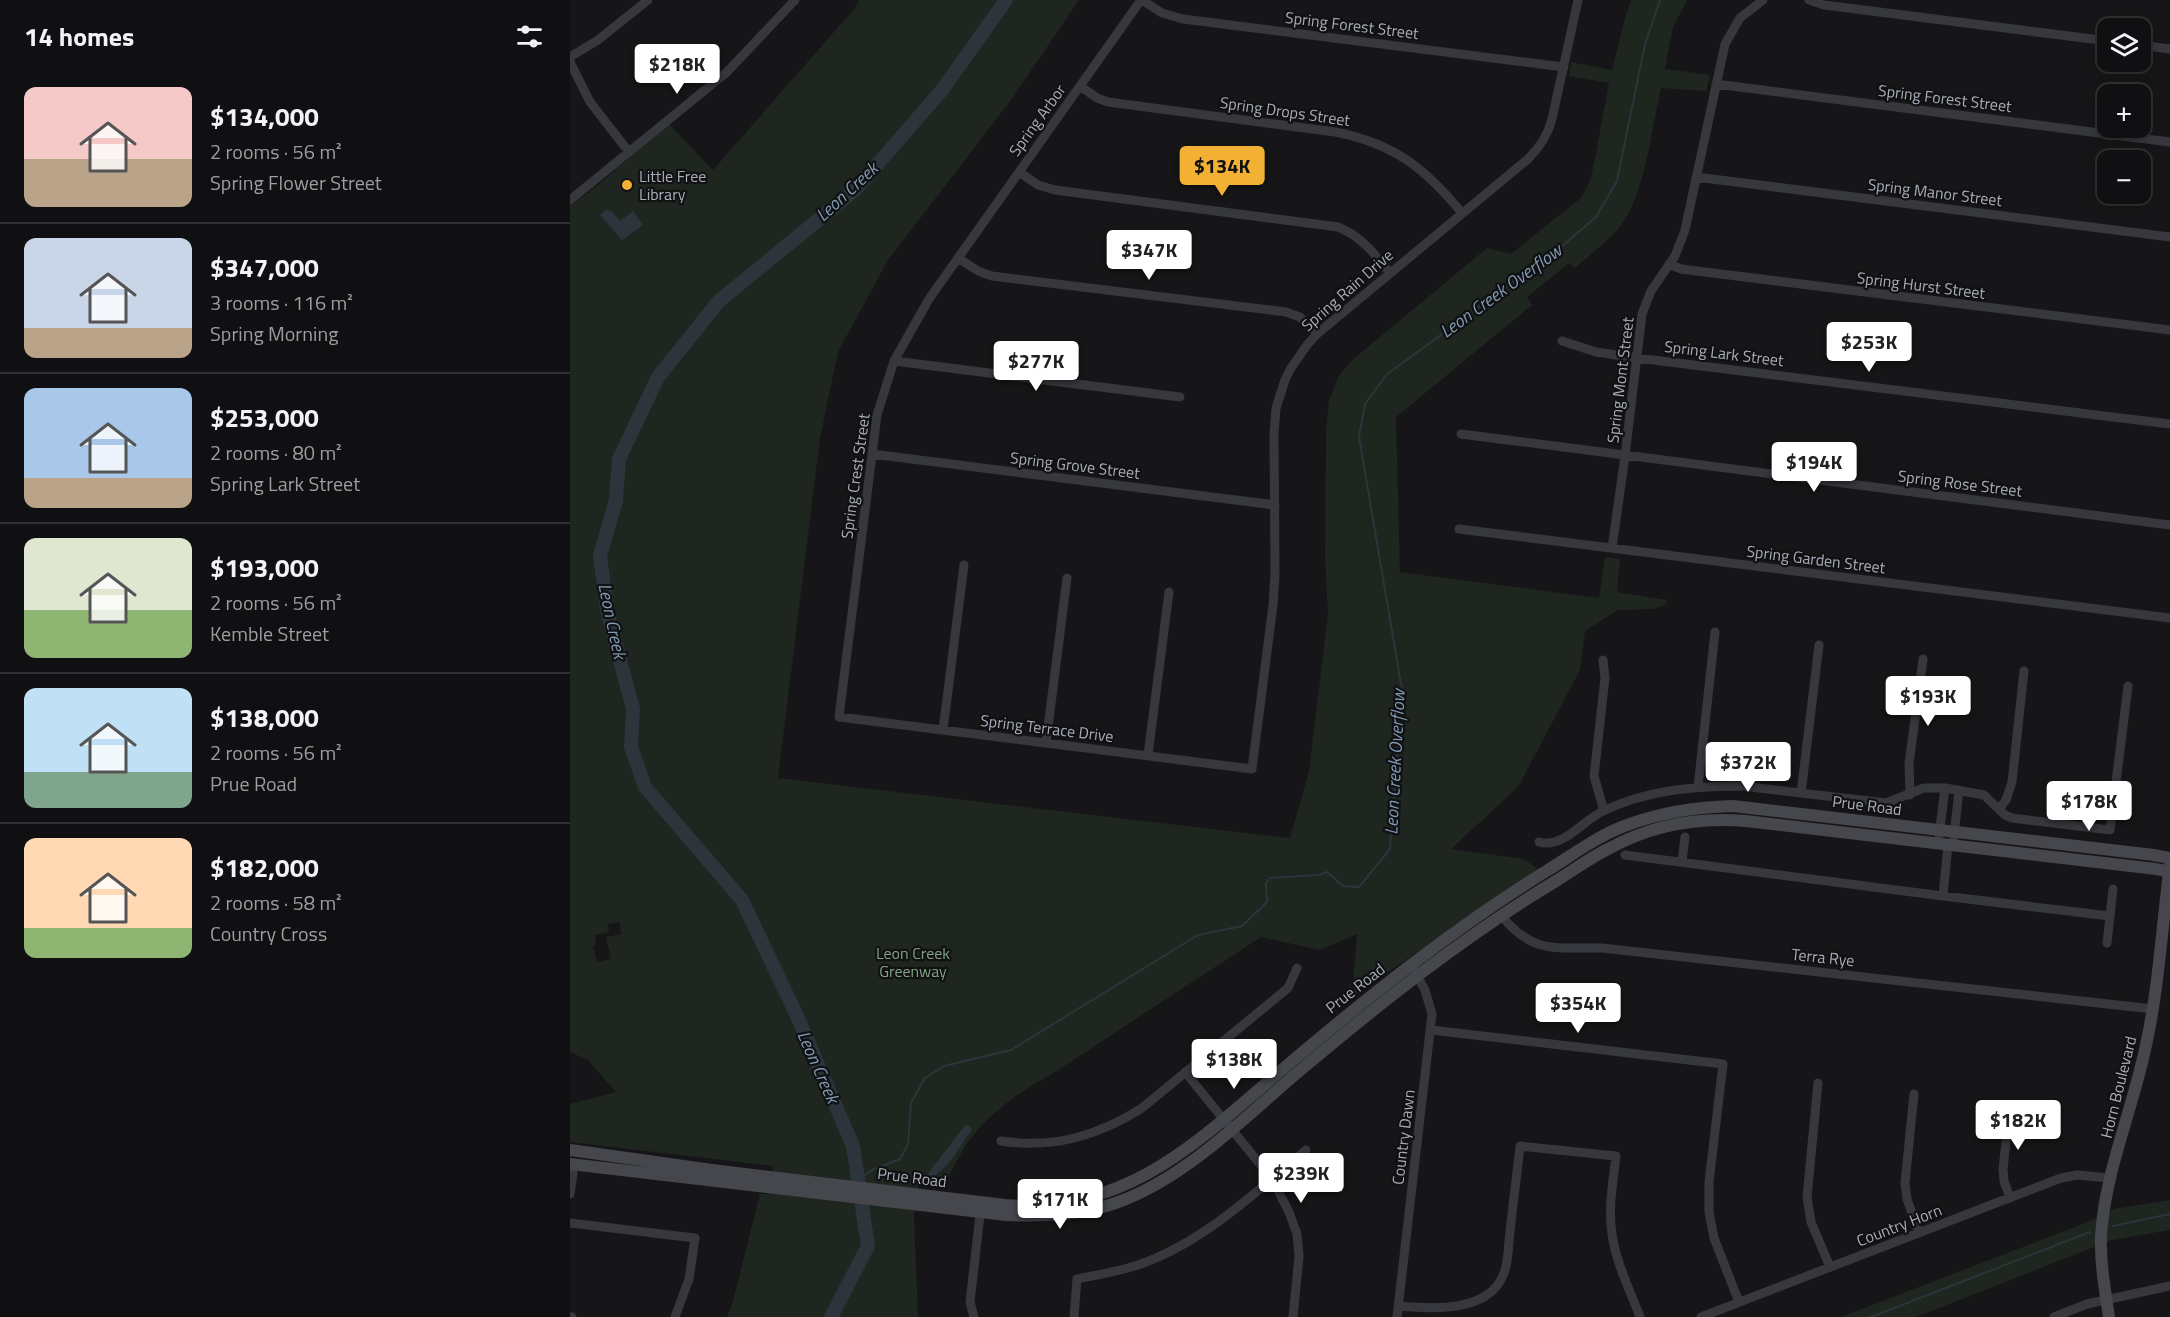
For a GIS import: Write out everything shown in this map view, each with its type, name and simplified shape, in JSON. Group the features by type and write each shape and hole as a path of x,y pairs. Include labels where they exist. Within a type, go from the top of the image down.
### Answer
{"main road":[{"path":"1733,806 1733,820"},
{"name":"Prue Road","path":"1413,971 1508,894 1616,829 1652,816 1681,809 1733,806 2170,858"},
{"name":"Prue Road","path":"571,1152 765,1181 981,1207 1068,1203 1120,1188 1164,1165 1227,1124 1342,1018 1501,915 1629,838 1684,822 1733,820 2170,870"},
{"name":"Horn Boulevard","path":"2109,1317 2101,1235 2110,1178 2141,1073 2153,1009 2170,870"},
{"name":"Prue Road","path":"570,1166 765,1181"}],"street":[{"path":"570,57 593,44 648,0"},
{"path":"570,200 727,72 795,0"},
{"name":"Spring Forest Street","path":"1141,0 1162,13 1183,19 1564,67"},
{"name":"Spring Arbor","path":"958,258 1141,0"},
{"name":"Spring Rain Drive","path":"1252,769 1273,605 1274,435 1278,400 1291,368 1317,334 1539,148 1550,128 1578,0"},
{"name":"Spring Mont Street","path":"1612,548 1626,456 1642,314 1648,298 1680,247 1725,44 1740,18 1763,0"},
{"path":"1809,0 1824,6 2097,40"},
{"path":"2151,46 2170,49"},
{"path":"570,62 590,102 629,153"},
{"name":"Spring Forest Street","path":"1716,84 2170,142"},
{"name":"Spring Drops Street","path":"1080,86 1097,99 1108,102 1335,132 1371,140 1416,165 1433,179 1462,213"},
{"path":"1019,172 1038,185 1055,190 1338,227 1358,237 1373,251 1390,273"},
{"name":"Spring Manor Street","path":"1696,177 2170,237"},
{"path":"958,258 978,271 992,276 1286,312 1306,322 1317,334"},
{"name":"Spring Crest Street","path":"839,717 872,454 882,397 894,361 914,324 958,258"},
{"name":"Spring Hurst Street","path":"1669,264 1681,269 2170,330"},
{"name":"Spring Lark Street","path":"1562,341 1596,352 1637,358 2170,424"},
{"path":"894,361 1180,397"},
{"name":"Spring Rose Street","path":"1461,434 2170,525"},
{"name":"Spring Grove Street","path":"872,454 1275,505"},
{"name":"Spring Garden Street","path":"1459,529 2170,618"},
{"path":"943,730 964,565"},
{"path":"1046,743 1066,578"},
{"path":"1148,755 1169,592"},
{"path":"1698,787 1715,632"},
{"path":"1801,793 1819,645"},
{"path":"1910,795 1909,764 1923,659"},
{"path":"1603,660 1605,678 1594,776 1604,811"},
{"path":"1999,809 2010,793 2012,782 2024,671"},
{"path":"1539,842 1552,844 1560,841 1591,817 1652,794 1698,787 1742,786 1886,803 1924,788 1945,788 1984,795 2010,817 2110,830 2128,686"},
{"name":"Spring Terrace Drive","path":"839,717 1252,769"},
{"path":"1943,896 1946,844 1940,830 1945,788"},
{"path":"1946,844 1954,832 1959,790"},
{"path":"1943,810 1957,812"},
{"path":"1682,862 1684,837"},
{"path":"1625,855 2110,916"},
{"path":"2107,944 2114,889"},
{"name":"Terra Rye","path":"1501,915 1513,931 1527,940 1564,949 1602,948 2153,1009"},
{"path":"1001,1141 1042,1144 1067,1141 1091,1135 1120,1122 1142,1108 1288,988 1297,968"},
{"name":"Country Dawn","path":"1397,1317 1432,1014 1431,1004 1413,971"},
{"path":"1431,1030 1723,1064 1709,1182 1708,1212 1714,1238 1739,1302"},
{"path":"1185,1072 1281,1193 1297,1234 1299,1256 1293,1317"},
{"path":"1818,1083 1807,1197 1811,1222 1830,1268"},
{"path":"1914,1094 1905,1184 1907,1199 1919,1233"},
{"path":"2010,1105 2003,1169 2004,1181 2010,1198"},
{"path":"1399,1306 1423,1308 1457,1306 1484,1297 1498,1286 1506,1265 1520,1146 1616,1156 1611,1195 1612,1235 1619,1262 1640,1317"},
{"path":"1074,1317 1077,1279 1136,1265 1183,1244 1218,1223 1306,1150"},
{"path":"570,1166 573,1173 570,1194"},
{"name":"Country Horn","path":"1701,1317 2061,1178 2077,1175 2110,1178"},
{"path":"974,1317 970,1302 981,1207"},
{"path":"570,1223 694,1238 689,1279 675,1317"},
{"path":"2054,1317 2086,1304 2170,1286"}],"green space":[{"name":"Leon Creek Greenway","path":"859,0 1079,0 1011,100 888,260 838,352 820,438 778,778 1290,838 1309,771 1328,613 1325,558 1326,431 1329,401 1338,377 1352,360 1487,248 1511,254 1581,198 1591,179 1609,83 1569,76 1571,62 1612,70 1631,0 1687,0 1673,27 1665,69 1710,75 1706,91 1661,88 1639,188 1622,224 1575,268 1569,263 1527,297 1532,305 1396,417 1400,572 1599,598 1605,557 1620,559 1617,592 1667,600 1665,605 1653,609 1618,610 1585,631 1580,670 1518,787 1451,849 1524,859 1538,869 1352,997 1357,934 1320,950 1261,937 1018,1095 977,1130 944,1186 919,1183 914,1214 918,1317 727,1317 760,1194 769,1194 773,1166 570,1142 570,1104 616,1092 588,1060 570,1052 570,206 603,181 668,123 713,170 855,8","holes":["619,922 622,934 606,937 611,959 597,962 593,946 596,945 595,935 609,932 608,924"]},
{"path":"2170,1200 2170,1230 2112,1240 1916,1317 1841,1317 2088,1222 2114,1209"}],"shaded area":[{"path":"606,210 611,211 620,221 633,211 643,225 622,240 600,215"},
{"path":"966,1124 972,1129 950,1162 934,1177 926,1176"}],"waterway":[{"name":"Leon Creek","path":"831,1317 868,1246 853,1146 797,1016 742,900 645,787 631,747 633,709 608,615 600,556 616,500 619,459 658,377 719,301 856,189 942,90 1006,0"},
{"name":"Leon Creek Overflow","path":"858,1180 872,1170 900,1159 908,1144 911,1103 925,1078 944,1066 1011,1050 1198,935 1242,926 1267,902 1266,883 1270,878 1320,875 1327,872 1343,886 1359,887 1390,849 1402,690 1359,437 1365,404 1386,375 1560,248 1596,217 1617,181 1645,44 1660,0"},
{"path":"2113,1226 2170,1214"},
{"path":"1871,1317 2090,1232"}],"place":[{"name":"Little Free Library","path":"627,185"}]}
